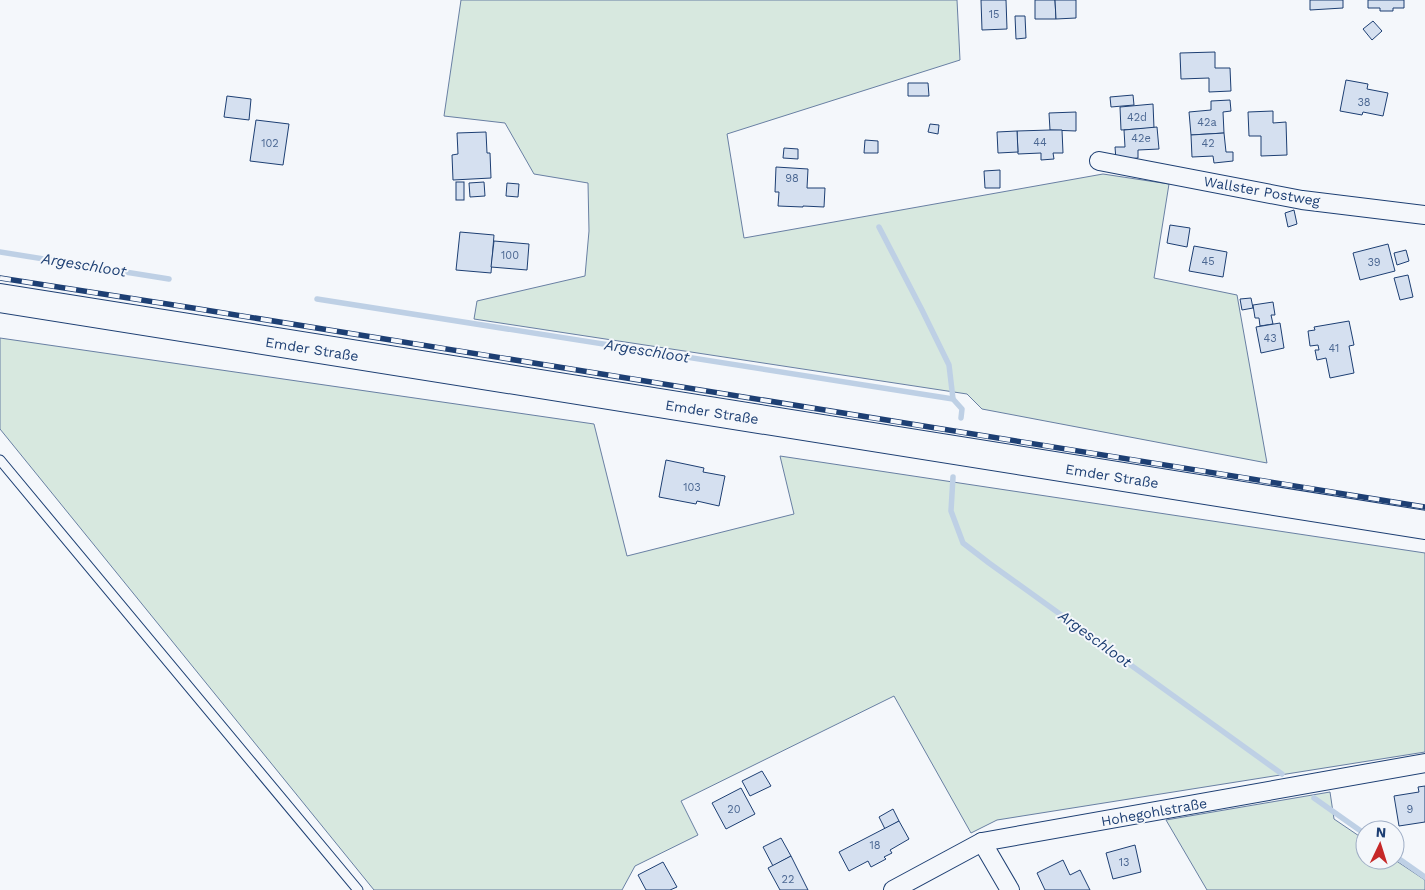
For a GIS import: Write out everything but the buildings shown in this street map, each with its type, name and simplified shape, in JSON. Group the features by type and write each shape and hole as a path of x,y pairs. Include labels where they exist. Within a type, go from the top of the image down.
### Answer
{"main road":[{"name":"Emder Straße","path":"0,298 1425,525"}],"street":[{"name":"Wallster Postweg","path":"1099,161 1302,200 1425,215"},
{"name":"Hohegohlstraße","path":"892,890 982,842 1425,763"},
{"path":"982,842 1010,890"}],"lane":[{"path":"0,460 358,890"}],"shaded area":[{"path":"461,0 957,0 960,60 727,134 744,238 1103,174 1169,184 1154,278 1237,295 1267,463 982,409 967,394 474,319 477,301 585,276 589,231 588,183 534,174 505,123 444,116"},
{"path":"0,338 594,424 627,556 794,514 780,456 1425,553 1425,752 997,820 971,833 894,696 681,801 698,835 635,866 622,890 374,890 0,429"},
{"path":"1330,792 1334,819 1355,833 1355,870 1405,870 1405,867 1425,880 1425,890 1207,890 1166,820"}],"waterway":[{"path":"879,227 949,365 953,399"},
{"name":"Argeschloot","path":"0,252 169,279"},
{"name":"Argeschloot","path":"317,299 953,399 962,409 961,418"},
{"name":"Argeschloot","path":"953,477 951,511 963,543 1282,774"},
{"name":"Argeschloot","path":"1314,798 1355,827"},
{"name":"Argeschloot","path":"1405,863 1425,877"}],"railway":[{"path":"0,278 1425,507"}]}
